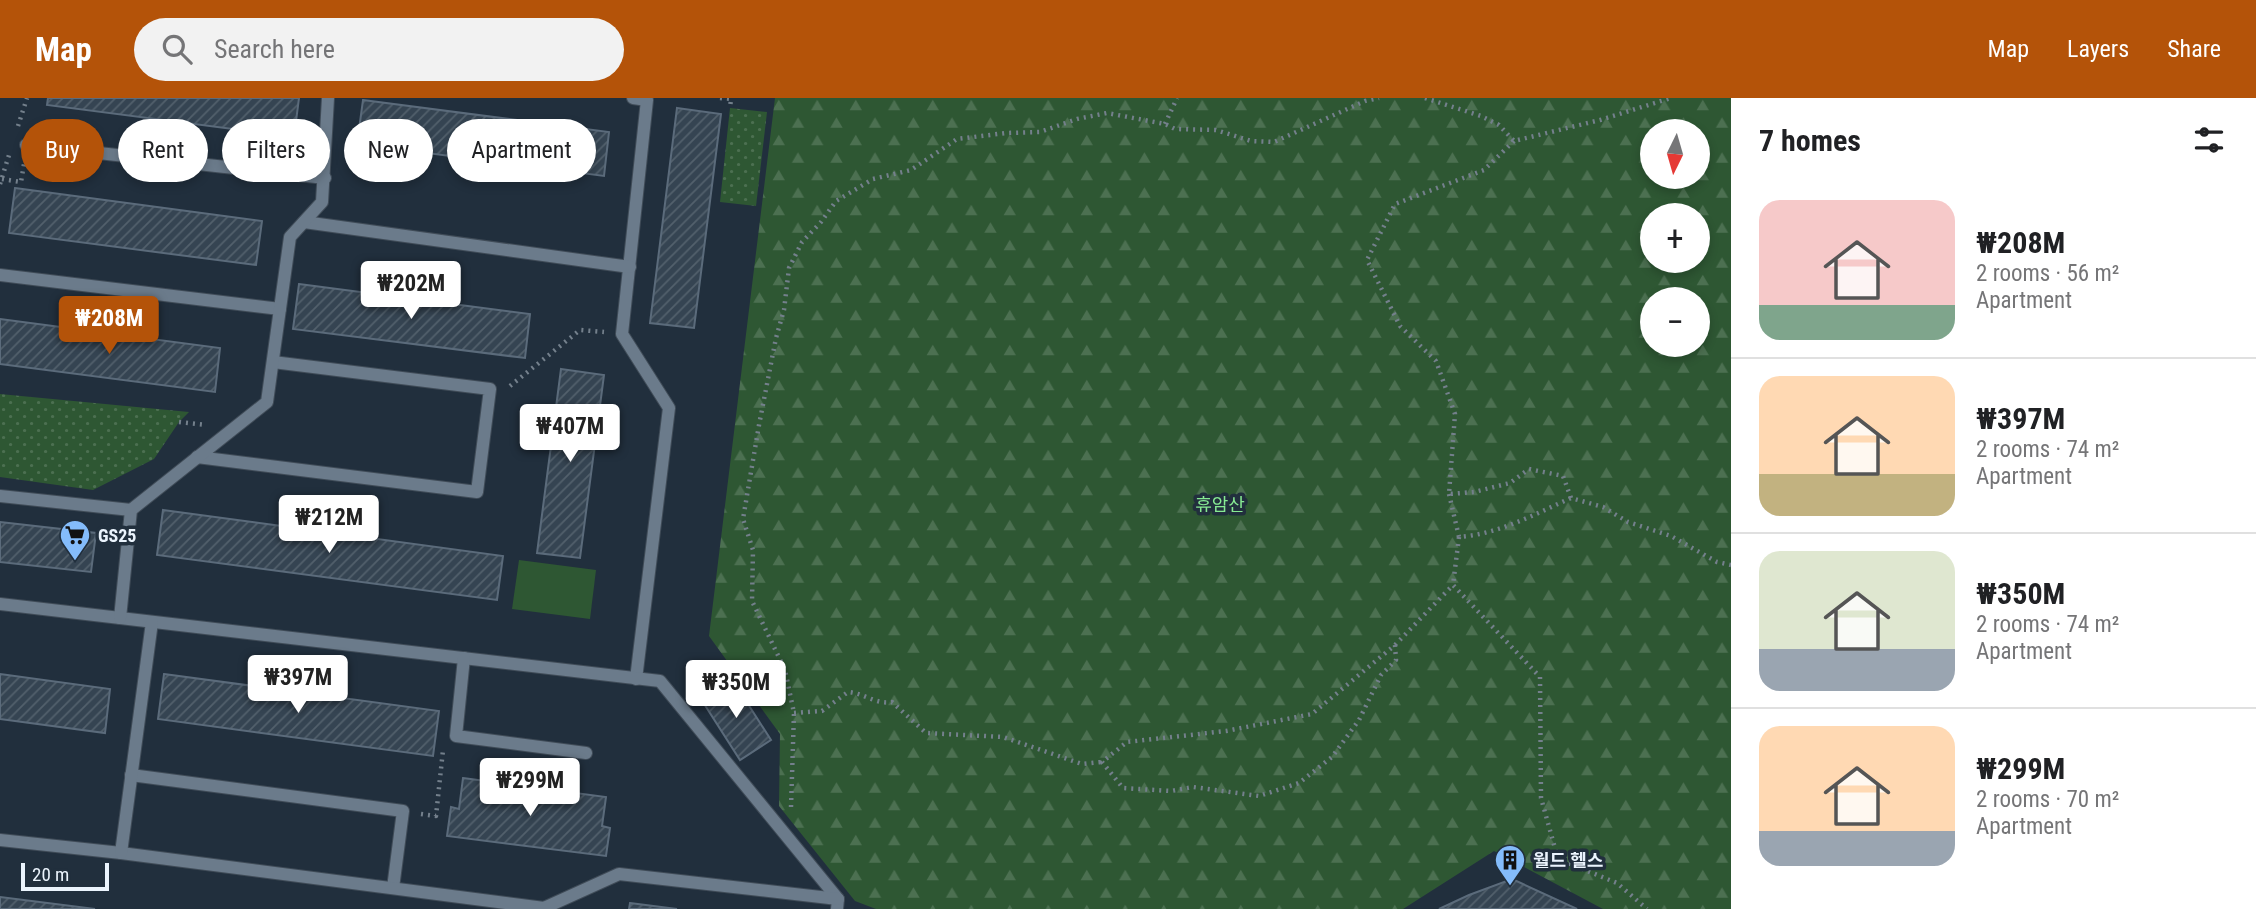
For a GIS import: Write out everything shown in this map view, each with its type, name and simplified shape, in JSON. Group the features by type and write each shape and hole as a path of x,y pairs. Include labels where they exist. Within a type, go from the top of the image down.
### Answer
{"lane":[{"path":"327,119 328,98"},
{"path":"634,98 647,100 622,334 668,408 636,679"},
{"path":"104,154 222,167"},
{"path":"0,496 131,510 267,402 290,237 323,202 325,182"},
{"path":"304,222 630,267"},
{"path":"0,275 280,309"},
{"path":"197,457 477,492 490,389 273,362"},
{"path":"120,618 131,510"},
{"path":"0,604 660,681 792,842 838,904"},
{"path":"121,853 152,622"},
{"path":"464,658 456,736 586,752"},
{"path":"131,775 404,811 393,888"},
{"path":"0,840 121,853 544,908 564,904 619,874 838,904"}],"path":[{"path":"720,98 732,99 730,108"},
{"path":"1165,124 1177,98"},
{"path":"792,842 795,832 790,810 794,713 785,670 752,601 753,550 743,519 776,338 784,310 789,268 802,242 836,201 873,179 911,170 957,139 1040,132 1077,119 1107,113 1165,124 1175,129 1216,130 1251,141 1274,142 1366,101 1379,98"},
{"path":"1425,98 1481,116 1499,125 1514,141"},
{"path":"794,713 822,711 848,692 860,693 882,704 892,702 926,733 1003,737 1082,764 1102,762 1128,742 1226,731 1312,714 1395,645 1453,585 1460,537 1449,494 1455,414 1436,361 1400,326 1367,260 1395,204 1484,170 1514,141 1600,120 1671,98"},
{"path":"2,179 21,182"},
{"path":"490,389 506,390 580,330 622,334"},
{"path":"1449,494 1475,492 1510,483 1529,469 1563,476 1571,498"},
{"path":"1460,537 1478,535 1513,524 1571,498 1603,507 1628,522 1671,536 1717,562 1731,565"},
{"path":"1453,585 1540,677 1541,798 1558,859 1617,883 1647,909"},
{"path":"1102,762 1123,788 1171,791 1193,787 1259,796 1299,783 1332,757 1359,720 1381,675 1396,660 1395,645"},
{"path":"404,811 436,816 445,735 456,736"}],"green space":[{"name":"휴암산","path":"775,98 1731,98 1731,909 1603,909 1494,851 1403,909 876,909 855,901 779,806 780,734 709,636"},
{"path":"730,108 767,112 756,206 720,202"},
{"path":"0,394 189,412 154,459 93,490 0,477"},
{"path":"519,560 596,570 590,619 512,609"}],"building":[{"path":"48,98 299,98 296,119 222,119 222,128 208,126 208,119 155,119 47,105"},
{"path":"363,100 509,119 447,119 447,156 433,154 433,119 360,119"},
{"path":"677,108 721,114 694,328 650,323"},
{"path":"596,130 609,132 604,176 596,175"},
{"path":"15,188 262,221 256,265 9,233"},
{"path":"299,284 530,314 525,358 293,329"},
{"path":"0,319 220,348 215,392 0,364"},
{"path":"561,369 604,375 580,558 537,553"},
{"path":"163,510 503,556 497,600 157,555"},
{"path":"0,522 96,533 91,572 0,562"},
{"path":"0,674 110,689 105,733 0,719"},
{"path":"164,674 439,711 433,756 158,719"},
{"path":"732,679 771,740 740,760 701,699"},
{"path":"463,778 606,797 602,826 610,828 606,856 447,836 451,807 459,809"},
{"name":"월드 헬스","path":"1512,879 1577,909 1439,909 1469,895"},
{"path":"0,897 95,909 0,909"},
{"path":"630,903 677,909 629,909"}],"place":[{"name":"GS25","path":"75,562"},
{"name":"월드 헬스","path":"1510,887"}]}
